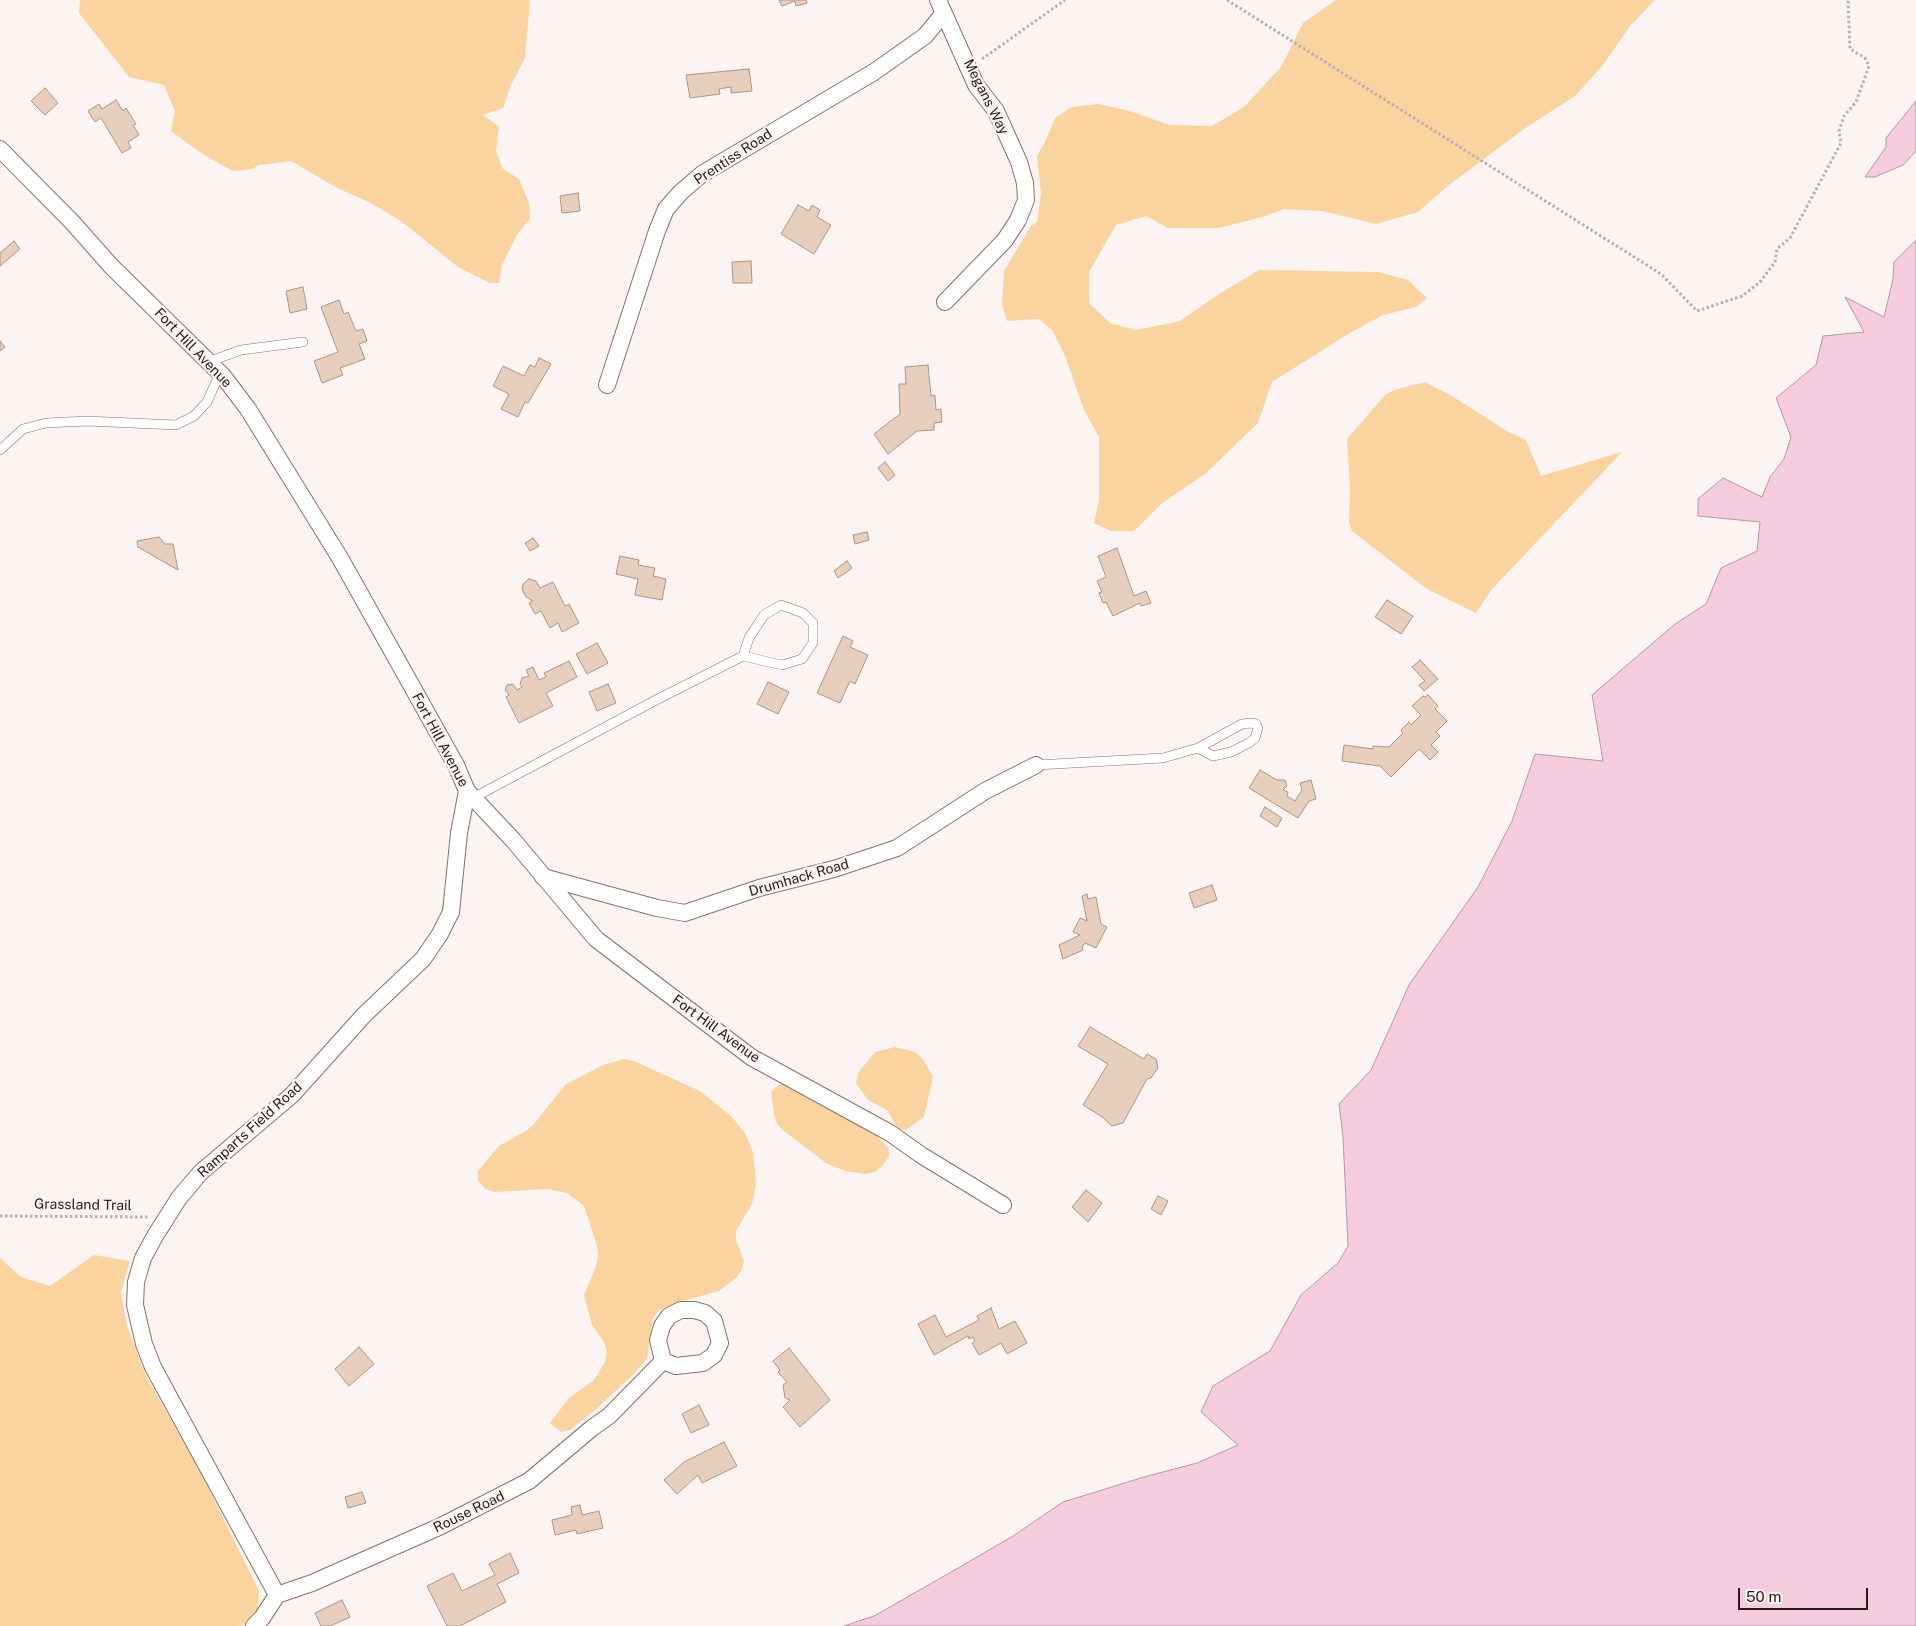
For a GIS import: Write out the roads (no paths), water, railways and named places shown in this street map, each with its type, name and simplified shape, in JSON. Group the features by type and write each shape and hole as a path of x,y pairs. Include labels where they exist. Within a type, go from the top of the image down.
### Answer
{"street":[{"name":"Megans Way","path":"941,6 976,84 996,111 1019,162 1025,183 1026,200 1018,220 1005,240 945,302"},
{"name":"Prentiss Road","path":"607,385 657,231 666,209 681,192 702,174 874,72 925,36 941,6"},
{"name":"Fort Hill Avenue","path":"0,149 73,223 111,266 214,367 248,409 340,558 456,765 470,795 513,840 596,939 750,1057 890,1133 921,1155 1004,1205"},
{"name":"Drumhack Road","path":"543,877 657,908 685,913 759,888 834,869 897,848 985,791 1036,765"},
{"name":"Ramparts Field Road","path":"277,1595 153,1368 144,1344 135,1305 136,1282 143,1258 166,1218 201,1172 292,1095 364,1016 423,959 440,934 451,912 459,833 470,795"},
{"name":"Rouse Road","path":"277,1595 312,1583 439,1527 529,1481 609,1416 663,1361"},
{"path":"254,1626 262,1618 277,1595"}],"lane":[{"path":"0,450 23,429 46,423 87,421 176,425 194,416 207,402 214,367 241,350 303,342"},
{"path":"470,795 743,656 782,665 802,659 813,643 813,623 803,614 781,605 761,620 749,638 743,656"},
{"path":"1036,765 1141,761 1172,756 1198,748 1242,724 1256,724 1258,728 1255,738 1231,752 1213,756 1198,748"}]}
